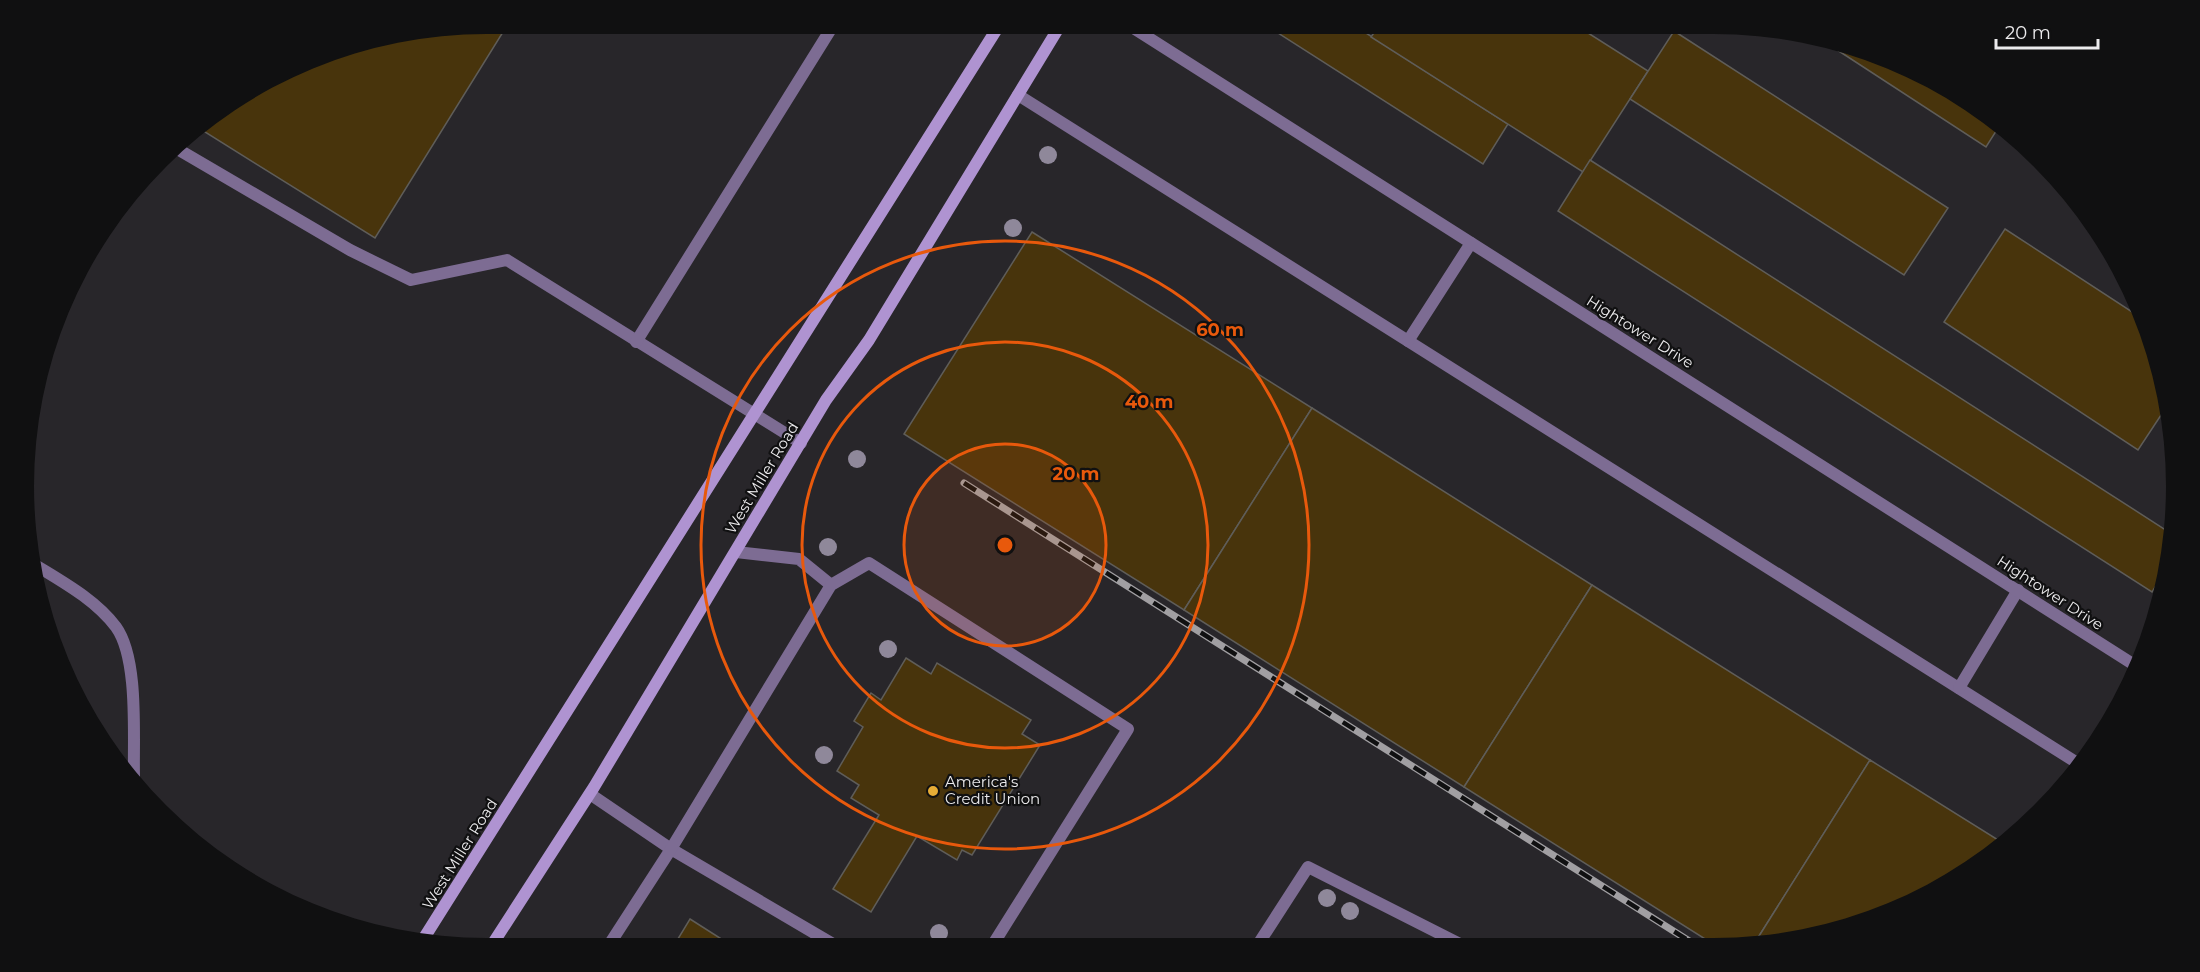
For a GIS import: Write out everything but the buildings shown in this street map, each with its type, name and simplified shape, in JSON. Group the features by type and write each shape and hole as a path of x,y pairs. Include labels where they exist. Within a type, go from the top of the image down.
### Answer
{"main road":[{"name":"West Miller Road","path":"427,934 994,34"},
{"name":"West Miller Road","path":"496,938 590,794 826,400 868,340 1055,34"}],"street":[{"path":"636,342 828,34"},
{"name":"Hightower Drive","path":"1143,34 2130,662"},
{"path":"1018,95 2073,760"},
{"path":"183,152 350,250 411,280 507,260 801,443"},
{"path":"1408,341 1471,243"},
{"path":"736,552 799,559 831,585"},
{"path":"613,938 671,849 831,585 869,563 1128,729 997,938"},
{"path":"42,570 83,596 117,628 131,671 134,768"},
{"path":"1959,688 2018,590"},
{"path":"590,794 671,849 823,938"},
{"path":"1262,938 1308,867 1448,938"}],"railway":[{"path":"964,483 1684,938"}],"place":[{"name":"America's Credit Union","path":"933,791"}]}
